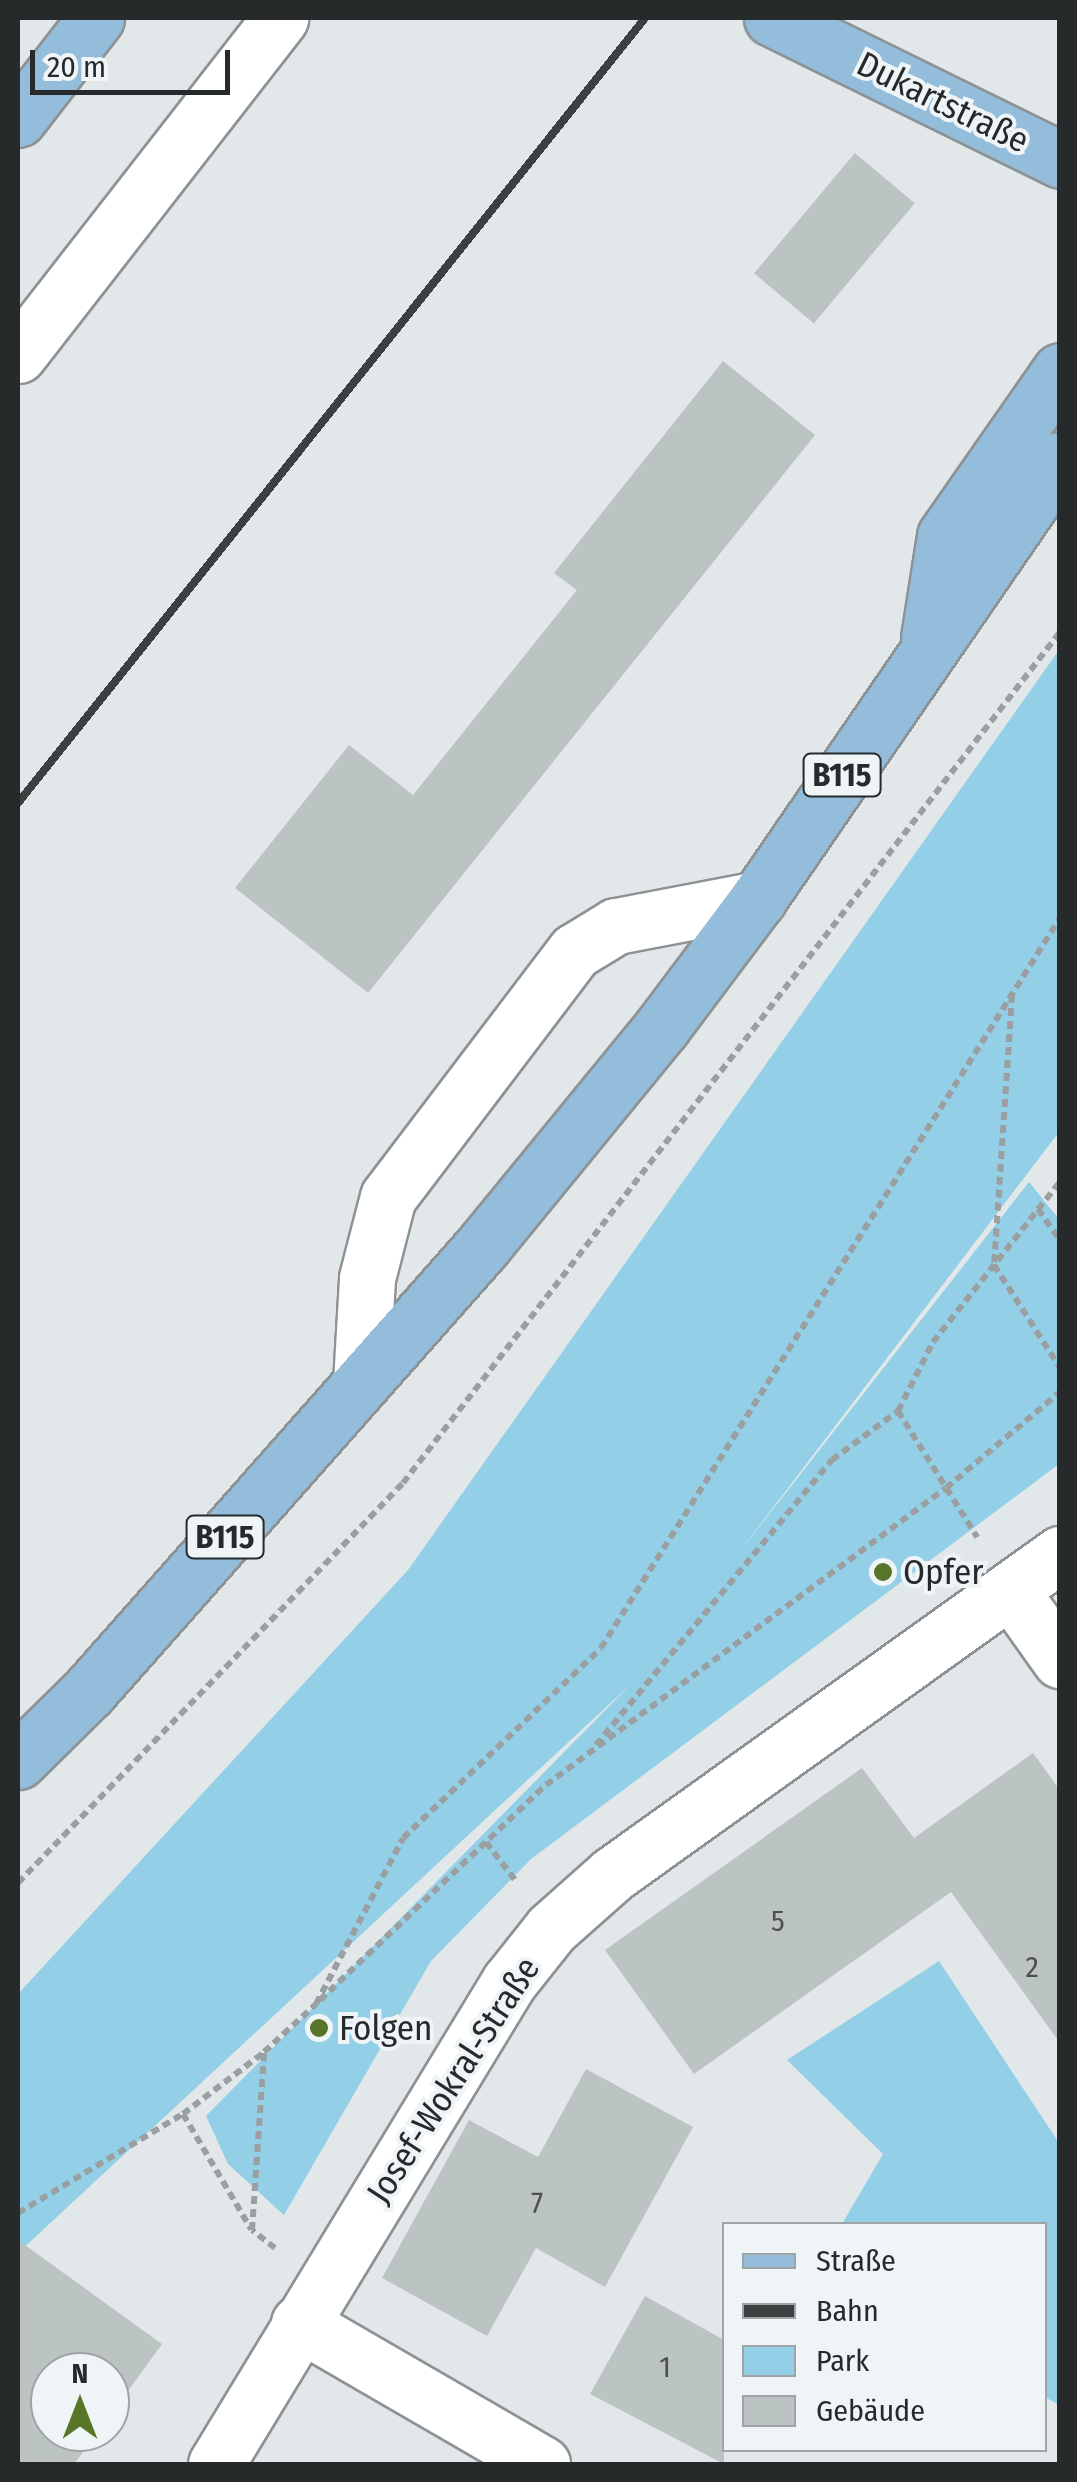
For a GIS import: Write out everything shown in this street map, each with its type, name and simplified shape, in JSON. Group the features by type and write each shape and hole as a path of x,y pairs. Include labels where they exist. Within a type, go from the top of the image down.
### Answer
{"main road":[{"path":"18,119 96,18"},
{"name":"Dukartstraße","path":"772,18 1057,163"},
{"path":"927,651 946,536 1060,371"},
{"name":"B115","path":"18,1762 89,1691 576,1133 758,899 1060,460"}],"street":[{"path":"18,355 280,18"},
{"path":"361,1383 367,1278 388,1197 575,951 616,926 758,899"},
{"name":"Josef-Wokral-Straße","path":"216,2464 509,1982 551,1929 614,1874 1060,1554"},
{"path":"1011,1592 1060,1660"},
{"path":"311,2305 542,2464"}],"path":[{"path":"18,1884 403,1483 1060,632"},
{"path":"316,2004 403,1838 601,1648 1060,918"},
{"path":"1012,994 994,1265 1060,1368"},
{"path":"588,1754 832,1460 898,1411 933,1342 1060,1182"},
{"path":"1038,1210 1060,1240"},
{"path":"18,2214 183,2114 264,2052 546,1785 946,1488 1060,1392"},
{"path":"898,1411 946,1488"},
{"path":"252,2230 264,2052"},
{"path":"183,2114 252,2230 311,2305"}],"green space":[{"path":"1059,650 1059,1132 734,1559 1029,1182 1059,1219 1059,1464 531,1859 431,1961 284,2215 228,2164 206,2116 630,1685 18,2253 18,1994 408,1570"},
{"path":"939,1961 1059,2143 1059,2405 1047,2398 1047,2222 843,2222 883,2154 787,2060"}],"building":[{"path":"855,153 915,203 814,323 754,273"},
{"path":"723,361 815,435 368,993 235,888 349,745 413,795 577,590 554,573"},
{"path":"1033,1753 1060,1790 1060,2043 951,1892 694,2074 605,1950 862,1768 914,1838"},
{"path":"586,2069 693,2127 605,2287 536,2248 487,2336 382,2278 469,2120 538,2157"},
{"path":"18,2240 162,2344 130,2388 130,2352 30,2352 30,2452 83,2452 74,2464 18,2464"},
{"path":"645,2296 722,2339 724,2464 590,2394"}],"railway":[{"path":"18,803 645,18"}],"place":[{"name":"Opfer","path":"883,1572"},
{"name":"Folgen","path":"319,2028"}]}
